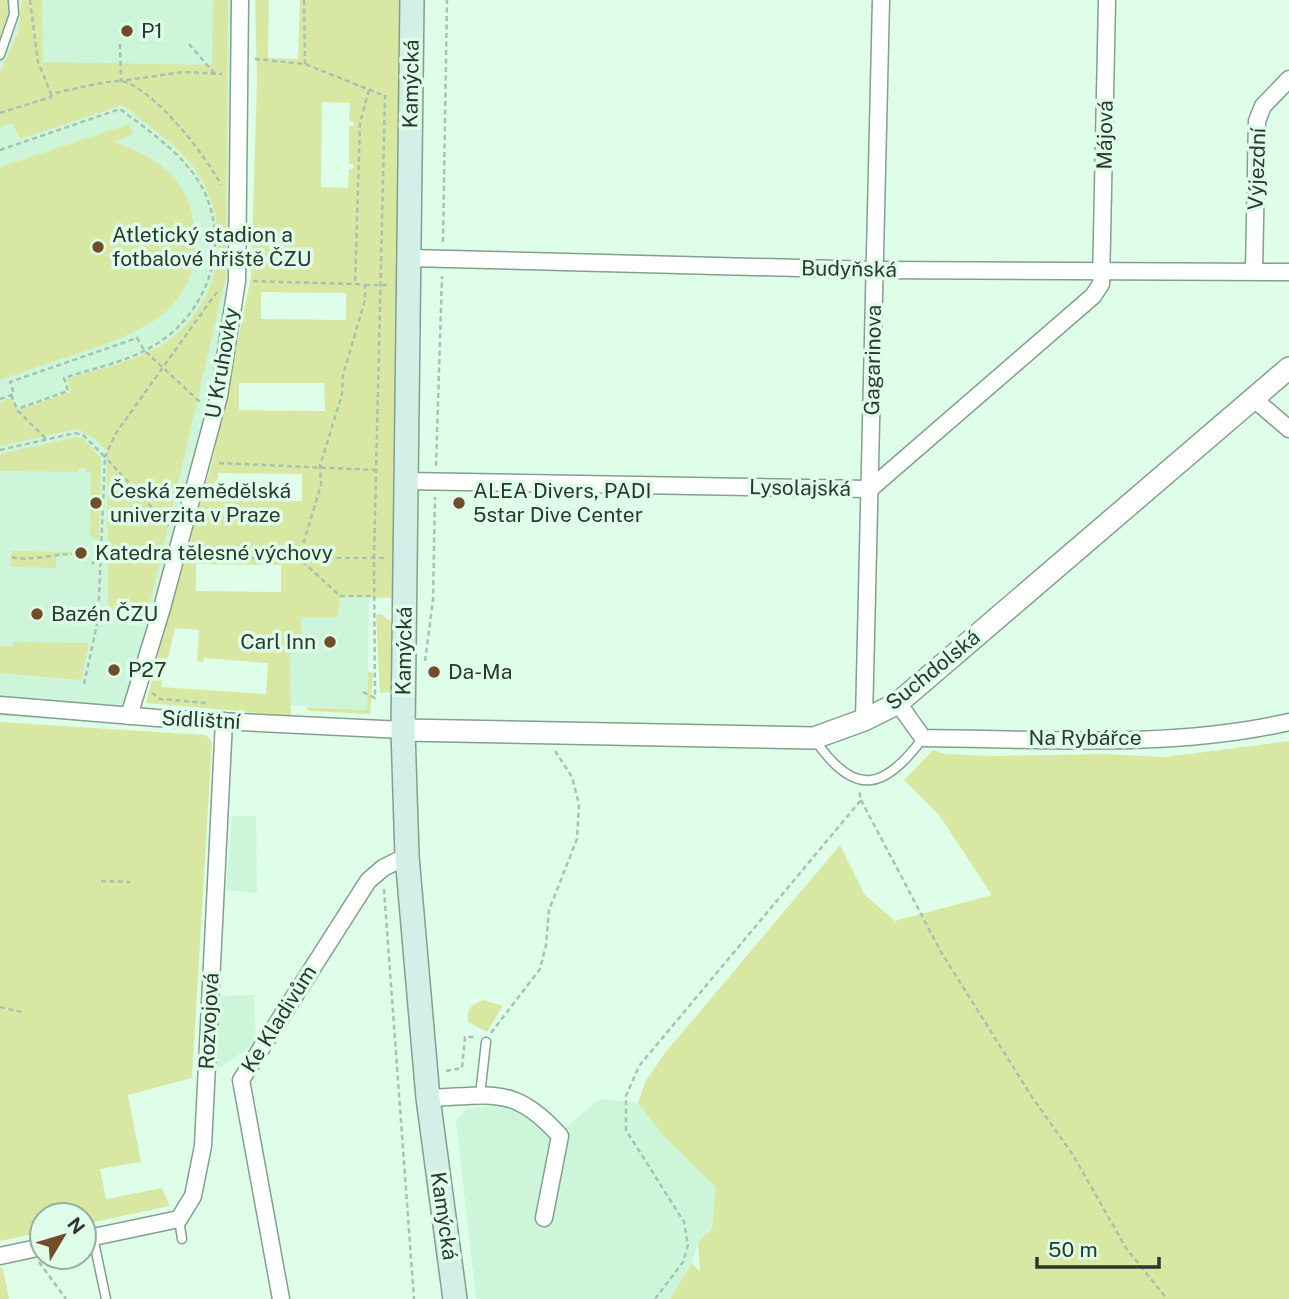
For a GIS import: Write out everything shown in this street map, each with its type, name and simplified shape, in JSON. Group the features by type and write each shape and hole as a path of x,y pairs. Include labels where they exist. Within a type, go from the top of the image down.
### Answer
{"main road":[{"name":"Kamýcká","path":"412,0 403,730 408,856 428,1098 455,1299"}],"street":[{"name":"U Kruhovky","path":"129,716 217,406 237,281 240,0"},
{"name":"Gagarinova","path":"864,720 881,0"},
{"name":"Májová","path":"1102,270 1107,0"},
{"name":"Výjezdní","path":"1254,271 1257,121 1263,106 1289,79"},
{"name":"Budyňská","path":"409,258 875,270 1289,272"},
{"name":"Lysolajská","path":"406,481 870,489 1093,296 1101,284 1102,270"},
{"name":"Suchdolská","path":"403,730 814,738 864,720 898,703 1289,368"},
{"path":"1254,399 1289,429"},
{"path":"898,703 923,738"},
{"name":"Sídlištní","path":"0,705 129,716 403,730"},
{"name":"Rozvojová","path":"179,1219 193,1196 203,1146 224,721"},
{"name":"Na Rybářce","path":"923,738 1165,738 1258,729 1289,722"},
{"name":"Ke Kladivům","path":"281,1299 241,1080 368,881 383,868 408,856"},
{"path":"428,1098 480,1095 514,1099 538,1112 560,1136 544,1218"},
{"path":"98,1236 179,1219"},
{"path":"0,1256 28,1255"}],"lane":[{"path":"0,55 14,13 13,0"},
{"path":"814,738 832,764 856,779 877,780 902,765 923,738"},
{"path":"480,1095 488,1040"},
{"path":"179,1219 182,1239"},
{"path":"98,1271 106,1299"}],"path":[{"path":"30,0 38,62 51,94"},
{"path":"304,0 305,64"},
{"path":"423,673 433,600 443,259 446,0"},
{"path":"120,44 121,81"},
{"path":"189,44 215,74"},
{"path":"240,58 305,64 385,96 411,99"},
{"path":"0,114 51,97 51,94 121,81 183,72 240,75"},
{"path":"121,81 142,92 192,139 211,164 222,188"},
{"path":"369,90 360,123 355,284 409,286"},
{"path":"363,692 375,698 374,558 385,96"},
{"path":"0,150 120,109 190,169 204,190 213,216 216,246 211,273 197,306 170,335 144,350 64,379 68,391 17,409"},
{"path":"299,558 321,485 320,466 342,394 343,375 365,300 365,285"},
{"path":"0,399 14,394 10,383 137,338 144,350 202,403 217,406"},
{"path":"11,395 17,409 46,439"},
{"path":"0,450 75,433 83,435 180,539"},
{"path":"84,684 98,620 105,457"},
{"path":"201,462 376,470"},
{"path":"12,557 24,559 48,554 72,554"},
{"path":"92,564 101,555 434,559"},
{"path":"299,558 340,596 374,596"},
{"path":"148,686 160,699 215,704"},
{"path":"488,1040 494,1026 540,969 546,945 549,910 577,839 579,804 572,777 538,733"},
{"path":"856,779 861,800 941,952 1032,1097 1073,1155 1126,1248 1167,1299"},
{"path":"655,1299 683,1262 688,1245 684,1222 626,1130 626,1096 639,1066 861,800"},
{"path":"383,868 414,1299"},
{"path":"101,881 130,882"},
{"path":"0,1007 22,1012"},
{"path":"446,1071 462,1069 465,1037 477,1038"},
{"path":"49,1271 66,1299"}],"shaded area":[{"name":"Česká zemědělská univerzita v Praze","path":"0,0 246,0 240,58 247,138 244,291 138,724 0,716"},
{"path":"340,597 369,598 367,710 289,705 290,640 301,616 338,617"},
{"path":"232,816 256,816 257,893 226,890"},
{"path":"254,995 256,1043 215,1071 216,996"},
{"path":"600,1099 638,1103 664,1136 717,1187 712,1229 698,1242 682,1284 670,1299 476,1299 456,1120 467,1109 510,1103 554,1137"}],"green space":[{"path":"0,0 8,0 8,13 0,39"},
{"path":"22,0 42,0 43,62 212,65 213,0 228,0 226,277 148,612 114,612 108,604 107,451 94,438 77,429 0,446 0,402 12,398 18,410 71,392 67,379 141,356 163,344 184,327 201,306 212,282 217,256 217,230 212,204 201,179 185,157 123,105 20,139 13,123 0,127 0,72 18,33"},
{"path":"255,0 269,0 268,58 298,59 300,0 409,0 398,598 340,597 338,617 301,617 301,641 290,641 291,716 146,703 181,564 212,463 251,277 257,80","holes":["322,102 350,103 349,121 354,122 354,126 349,126 349,164 353,164 354,168 349,169 348,188 321,187","261,292 346,293 346,320 261,319","239,383 324,383 325,411 239,410","218,473 302,474 302,501 217,501","196,564 281,565 281,592 196,591","175,628 199,630 197,661 203,662 204,658 268,663 266,694 161,687"]},
{"name":"Atletický stadion a fotbalové hřiště ČZU","path":"129,124 133,134 114,142 141,153 165,169 175,179 189,204 195,247 192,271 183,291 170,307 153,321 133,332 0,380 0,167"},
{"path":"75,437 83,438 101,458 99,541 90,536 91,472 86,472 85,468 79,468 79,472 0,471 0,454"},
{"path":"11,551 72,554 56,556 56,568 11,567"},
{"path":"381,614 394,624 391,692 380,693 376,615"},
{"path":"13,642 89,643 81,680 0,673 0,646 12,647"},
{"path":"368,671 373,673 370,714 309,711 306,707 367,710"},
{"path":"0,722 206,735 212,742 192,1078 128,1095 141,1162 100,1169 106,1199 162,1188 170,1206 98,1221 98,1201 28,1201 28,1235 0,1241"},
{"path":"1289,741 1289,1299 670,1299 692,1263 700,1272 698,1242 712,1229 716,1187 664,1136 638,1103 645,1082 665,1053 840,845 865,895 895,921 992,895 939,815 904,780 933,750 945,754 993,756 1103,754 1165,757"},
{"path":"483,1000 503,1006 487,1032 468,1022 470,1008"},
{"path":"0,1268 3,1268 9,1299 0,1299"}],"place":[{"name":"P1","path":"127,31"},
{"name":"Atletický stadion a fotbalové hřiště ČZU","path":"98,247"},
{"name":"Česká zemědělská univerzita v Praze","path":"96,503"},
{"name":"ALEA Divers, PADI 5star Dive Center","path":"459,503"},
{"name":"Katedra tělesné výchovy","path":"81,553"},
{"name":"Bazén ČZU","path":"37,614"},
{"name":"Carl Inn","path":"330,642"},
{"name":"P27","path":"114,670"},
{"name":"Da-Ma","path":"434,672"}]}
